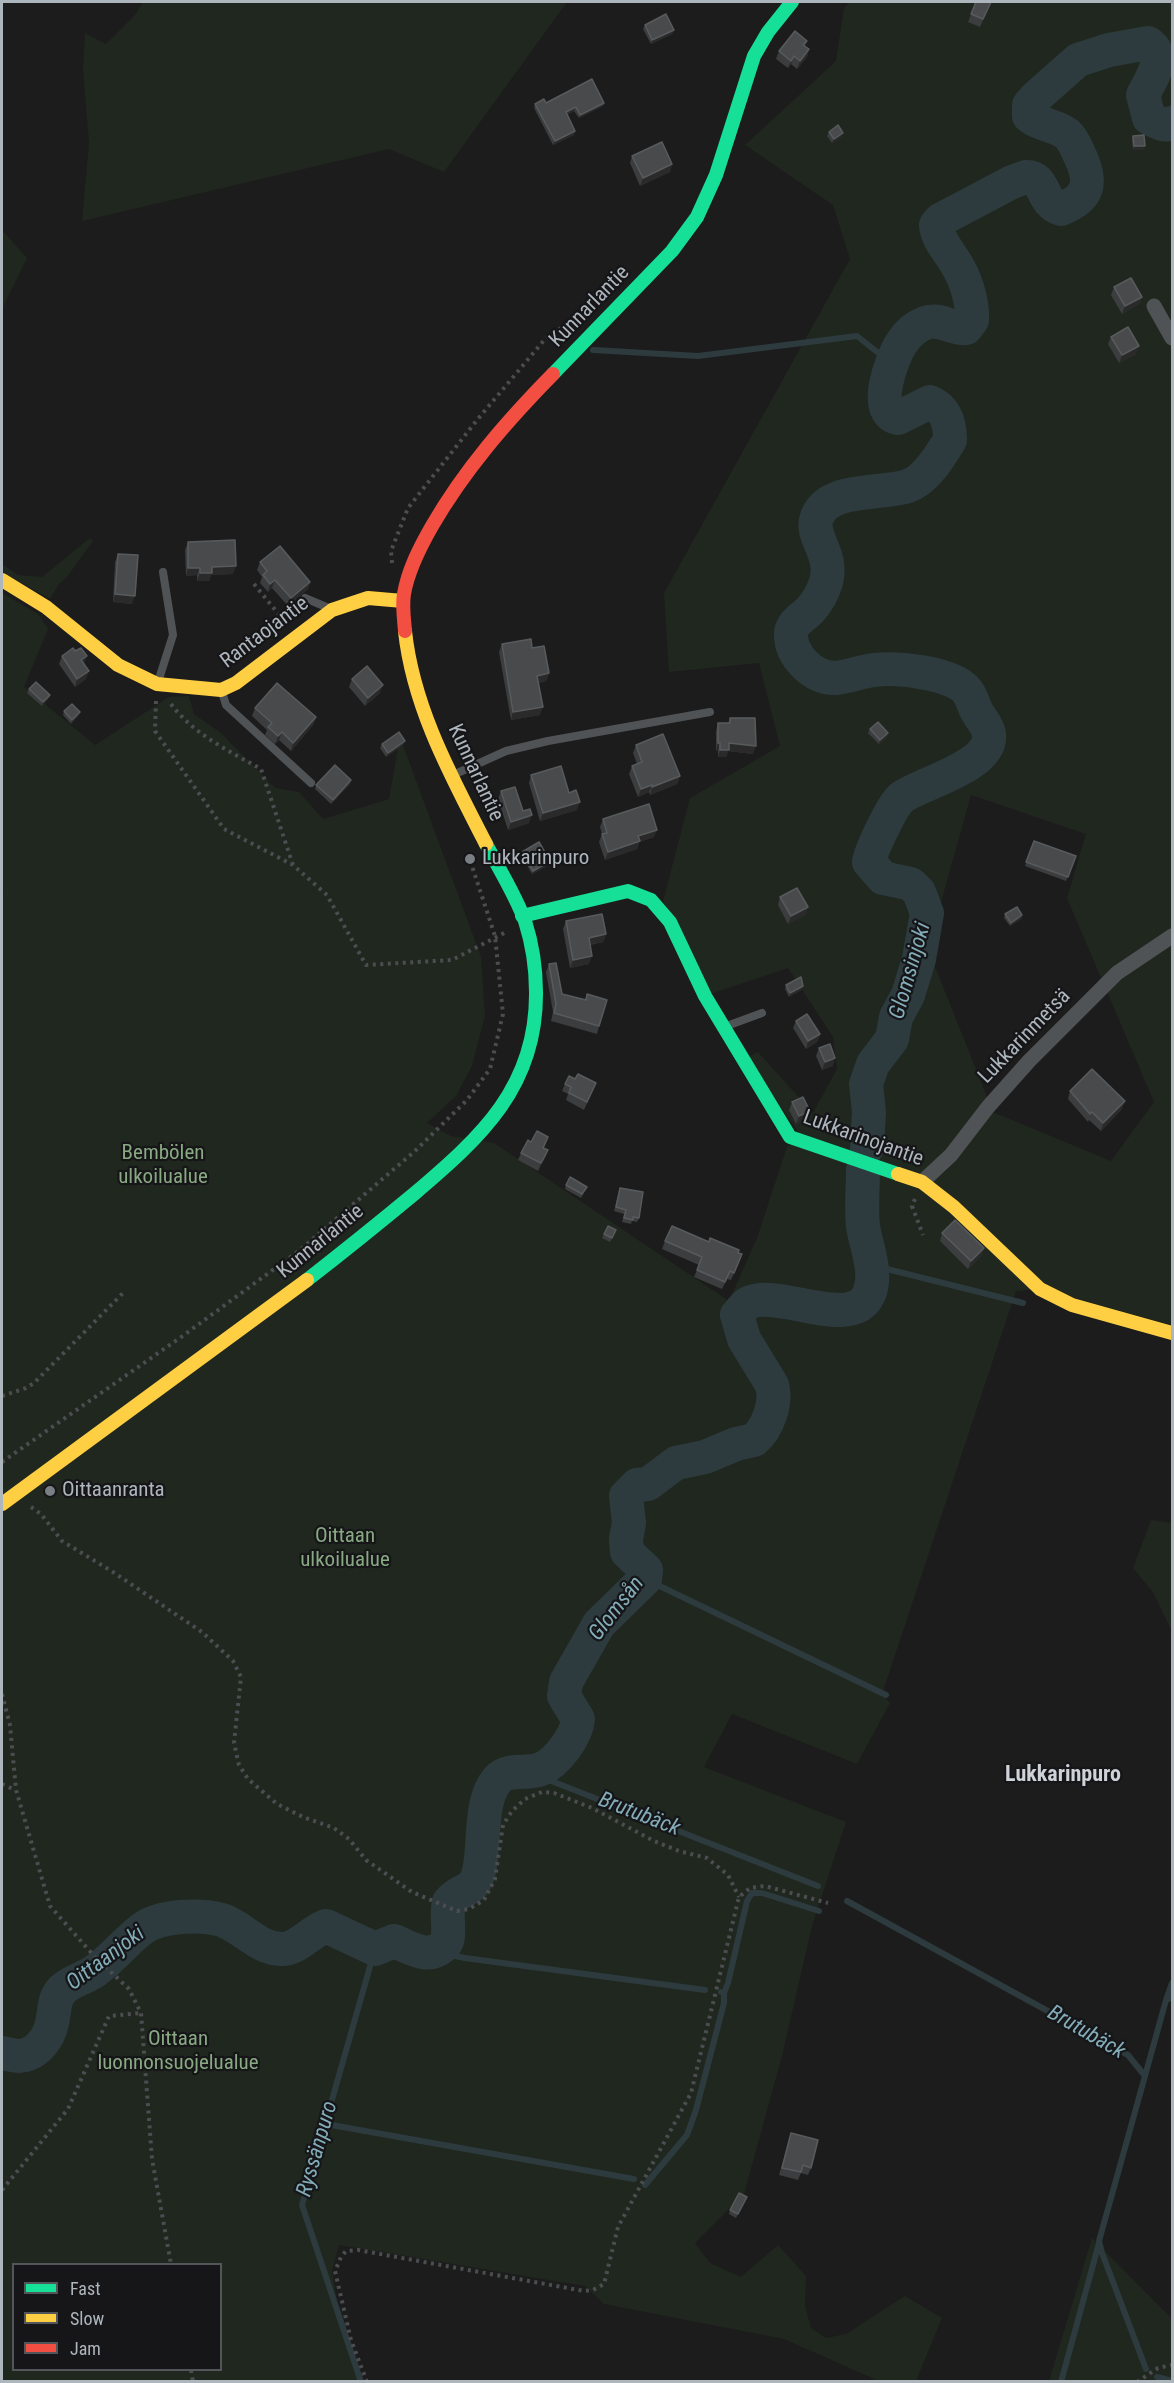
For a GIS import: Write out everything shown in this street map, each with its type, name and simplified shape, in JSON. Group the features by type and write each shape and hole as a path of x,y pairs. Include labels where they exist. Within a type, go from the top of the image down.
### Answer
{"main road":[{"name":"Kunnarlantie","path":"2,1504 290,1295 440,1172 480,1133 515,1087 530,1054 536,1014 534,967 526,924 452,775 431,728 412,673 403,615 411,567 436,517 463,476 501,429 625,302 688,232 714,181 750,65 760,45 792,2"},
{"name":"Rantaojantie","path":"2,580 46,607 118,665 157,684 222,690 236,684 332,610 368,598 404,601"},
{"name":"Lukkarinojantie","path":"522,916 628,891 651,900 670,922 705,996 790,1137 922,1182 954,1207 1040,1289 1072,1305 1173,1333"}],"street":[{"path":"1154,306 1173,338"},
{"name":"Lukkarinmetsä","path":"922,1182 951,1155 988,1107 1029,1061 1109,981 1173,936"}],"lane":[{"path":"157,684 173,635 163,572"},
{"path":"305,598 332,610"},
{"path":"222,690 226,705 311,783"},
{"path":"452,775 516,749 710,712"},
{"path":"723,1027 762,1013"}],"path":[{"path":"254,584 281,617 304,630"},
{"path":"157,684 178,714 210,741 261,769 293,865"},
{"path":"157,684 155,731 224,829 293,865 327,895 366,965 452,960 495,936"},
{"path":"2,1462 184,1335 300,1250 415,1150 467,1100 490,1070 503,1014 495,936 470,859"},
{"path":"922,1182 912,1206 923,1235"},
{"path":"2,1396 34,1383 124,1292"},
{"path":"30,1506 41,1514 62,1541 113,1572 201,1632 233,1661 241,1677 234,1743 239,1766 248,1779 277,1804 303,1818 334,1828 349,1839 366,1860 412,1892 457,1911 469,1909 484,1900 495,1879 503,1826 512,1810 525,1799 542,1792 554,1793 592,1809 654,1841 679,1851 707,1858 728,1875 740,1897"},
{"path":"2,1694 10,1725 16,1790 50,1906 95,1957 129,1989 141,2013 152,2159 171,2263"},
{"path":"2,1784 16,1790"},
{"path":"367,2382 351,2340 335,2271 340,2257 346,2251 358,2250 584,2291 593,2290 604,2284 618,2227 691,2093 740,1897 750,1888 765,1886 828,1903"},
{"path":"2,2190 68,2109 109,2016 141,2013"},
{"path":"1137,2382 1158,2368 1173,2365"}],"green space":[{"path":"143,2 567,2 444,172 389,149 82,221 89,143 83,69 85,33 106,44 135,15"},
{"path":"850,2 1172,2 1172,1325 1040,1289 1016,1291 882,1694 890,1703 857,1764 732,1714 704,1767 846,1822 812,1926 782,2056 744,2194 695,2243 710,2263 741,2277 778,2245 806,2276 805,2306 811,2328 826,2338 846,2334 905,2296 942,2318 916,2381 879,2381 784,2339 604,2304 585,2286 339,2245 332,2271 341,2326 360,2381 2,2381 2,895 4,895 2,888 2,593 38,614 48,629 24,687 95,745 169,697 189,696 194,714 221,733 275,788 299,792 323,819 389,799 400,737 481,957 485,1016 472,1066 456,1096 427,1123 451,1136 494,1143 729,1301 757,1238 787,1147 799,1133 746,1058 758,1052 813,1113 837,1069 833,1037 788,968 710,994 663,901 690,798 780,746 759,663 669,672 664,593 850,259 833,205 745,145 836,61 844,8","holes":["971,795 1086,834 1067,898 1154,1102 1111,1161 993,1112 928,949"]},
{"path":"2,230 27,258 2,309"},
{"path":"90,538 93,541 50,599 2,572 2,564 18,575 42,577"},
{"path":"1151,1520 1172,1523 1172,1632 1153,1592 1133,1568"},
{"path":"1092,2238 1172,2319 1172,2381 1117,2382 1115,2379 1112,2382 1049,2381"}],"building":[{"path":"976,2 991,2 983,19 971,14"},
{"path":"666,14 674,30 652,40 645,25"},
{"path":"795,31 807,41 803,45 809,49 800,61 794,56 791,61 779,51"},
{"path":"592,79 604,103 580,115 576,107 566,112 575,131 555,141 535,104 544,99 546,103"},
{"path":"838,125 843,133 834,139 829,132"},
{"path":"1144,135 1145,146 1134,146 1133,136"},
{"path":"662,142 672,164 643,178 632,156"},
{"path":"1131,278 1142,297 1125,306 1114,287"},
{"path":"1128,327 1139,346 1122,355 1111,337"},
{"path":"235,540 236,566 212,567 212,573 200,573 200,568 188,568 188,542"},
{"path":"280,546 310,582 291,598 275,580 270,584 263,575 267,571 260,562"},
{"path":"118,554 138,555 135,596 115,594"},
{"path":"531,639 532,648 544,646 549,673 537,676 543,707 513,712 502,644"},
{"path":"73,648 75,651 81,648 87,656 81,660 89,671 77,679 62,656"},
{"path":"367,666 383,685 368,698 352,679"},
{"path":"36,682 50,695 43,702 29,689"},
{"path":"277,683 316,717 293,743 282,732 278,736 268,727 272,723 255,708"},
{"path":"72,704 80,712 72,720 64,711"},
{"path":"730,718 755,718 756,746 729,743 729,750 720,750 718,723 730,723"},
{"path":"878,722 888,733 880,740 870,729"},
{"path":"399,732 405,741 388,753 382,744"},
{"path":"663,734 680,776 641,789 632,766 642,762 636,745"},
{"path":"335,765 351,780 333,800 316,785"},
{"path":"561,766 569,793 576,790 580,802 543,813 531,775"},
{"path":"515,787 523,811 530,809 532,815 511,822 501,791"},
{"path":"649,804 657,830 638,836 640,841 608,852 602,834 607,833 603,819"},
{"path":"1034,841 1076,856 1068,877 1026,862"},
{"path":"539,842 550,861 533,871 522,852"},
{"path":"797,888 808,907 791,916 780,897"},
{"path":"1017,907 1022,915 1011,923 1005,914"},
{"path":"602,914 606,934 589,938 592,956 573,960 566,921"},
{"path":"556,963 562,994 586,1000 587,994 607,1000 599,1026 554,1013 556,1004 549,964"},
{"path":"801,977 803,986 790,993 786,985"},
{"path":"807,1014 820,1034 808,1041 796,1021"},
{"path":"830,1044 835,1058 825,1062 819,1048"},
{"path":"1092,1069 1125,1101 1103,1123 1092,1112 1090,1114 1070,1091"},
{"path":"578,1074 596,1083 587,1102 569,1093 571,1087 565,1084 569,1076 575,1079"},
{"path":"803,1097 810,1111 799,1116 792,1102"},
{"path":"537,1131 548,1137 543,1148 548,1150 541,1163 521,1153 528,1140 531,1142"},
{"path":"570,1177 587,1187 582,1194 566,1185"},
{"path":"620,1188 643,1192 639,1218 633,1217 633,1220 624,1218 626,1210 616,1207"},
{"path":"955,1220 984,1248 971,1261 942,1233"},
{"path":"608,1226 616,1230 612,1238 604,1234"},
{"path":"672,1226 709,1242 710,1238 739,1250 738,1253 742,1254 734,1273 730,1271 725,1282 697,1270 702,1257 665,1241"},
{"path":"791,2133 818,2140 811,2168 803,2165 801,2172 782,2168"},
{"path":"739,2193 747,2197 738,2214 730,2210"}],"waterway":[{"name":"Glomsinjoki","path":"867,1148 869,1112 866,1084 873,1064 892,1039 896,1017 908,995 919,959 927,913 919,892 911,884 883,878 869,862 887,819 901,798 968,765 980,756 987,746 989,734 968,692 945,678 908,670 884,669 835,678 819,674 804,664 794,650 792,629 818,600 825,586 828,572 825,554 816,531 817,517 823,507 844,496 897,489 915,483 932,466 950,440 946,417 935,405 930,402 898,418 890,414 885,396 893,361 901,344 912,331 930,322 941,322 966,328 972,320 970,297 965,282 937,230 936,225 940,220 1026,177 1037,181 1049,201 1061,209 1083,195 1087,182 1077,148 1072,139 1063,131 1029,116 1029,105 1035,98 1078,60 1109,50 1148,43 1157,54 1156,68 1143,95 1149,118 1163,124 1172,123"},
{"path":"593,350 698,356 857,336 891,363"},
{"name":"Glomsån","path":"2,2053 19,2056 37,2049 48,2034 56,2001 63,1989 95,1971 142,1929 170,1918 203,1917 222,1920 266,1946 283,1949 294,1946 326,1926 375,1949 394,1941 424,1952 436,1951 443,1946 448,1937 449,1902 469,1888 478,1875 485,1813 491,1790 501,1776 512,1772 541,1769 553,1761 565,1748 574,1733 578,1719 564,1696 566,1682 599,1624 645,1579 646,1570 627,1552 626,1539 629,1523 626,1496 637,1485 648,1484 676,1463 705,1457 736,1444 754,1440 767,1422 773,1400 772,1385 744,1339 737,1315 747,1304 759,1300 775,1300 830,1310 847,1309 860,1305 869,1294 872,1268 863,1226 863,1170"},
{"path":"871,1265 1023,1303"},
{"path":"645,1579 886,1695"},
{"name":"Brutubäck","path":"526,1771 818,1886"},
{"name":"Brutubäck","path":"721,1992 724,1993 728,1983 747,1901 752,1893 762,1893 819,1911"},
{"name":"Brutubäck","path":"847,1901 1128,2055 1145,2076 1099,2241 1146,2369"},
{"name":"Ryssänpuro","path":"361,2382 302,2205 375,1949"},
{"name":"Brutubäck","path":"435,1952 705,1990"},
{"path":"1166,2000 1172,1983"},
{"path":"645,2185 687,2135 696,2110 724,2003 724,1993"},
{"path":"1145,2076 1166,2000 1172,1997"},
{"path":"326,2124 634,2179"},
{"path":"1061,2382 1099,2243"},
{"name":"Brutubäck","path":"1157,2377 1172,2381"}],"traffic: fast":[{"path":"553,374 672,251 697,217 716,175 754,56 768,32 792,2"},
{"path":"307,1280 439,1173 482,1130 516,1083 527,1056 534,1026 536,992 532,947 521,911 486,844"},
{"path":"522,916 628,891 651,900 670,922 705,996 790,1137 898,1174"}],"traffic: slow":[{"path":"2,580 46,607 118,665 157,684 221,690 236,683 332,610 368,598 403,601"},
{"path":"405,631 409,659 425,714 447,767 486,844"},
{"path":"898,1174 922,1182 954,1207 1040,1289 1072,1305 1172,1333"},
{"path":"2,1504 307,1280"}],"traffic: jam":[{"path":"405,631 403,603 408,576 432,526 458,485 488,446 553,374"}],"place":[{"name":"Lukkarinpuro","path":"470,859"},
{"name":"Oittaanranta","path":"50,1491"}],"district":[{"name":"Lukkarinpuro","path":"1063,1775"}],"park label":[{"name":"Bembölen ulkoilualue","path":"163,1166"},
{"name":"Oittaan ulkoilualue","path":"345,1549"},
{"name":"Oittaan luonnonsuojelualue","path":"178,2052"}],"water label":[{"name":"Oittaanjoki","path":"106,1959"}]}
